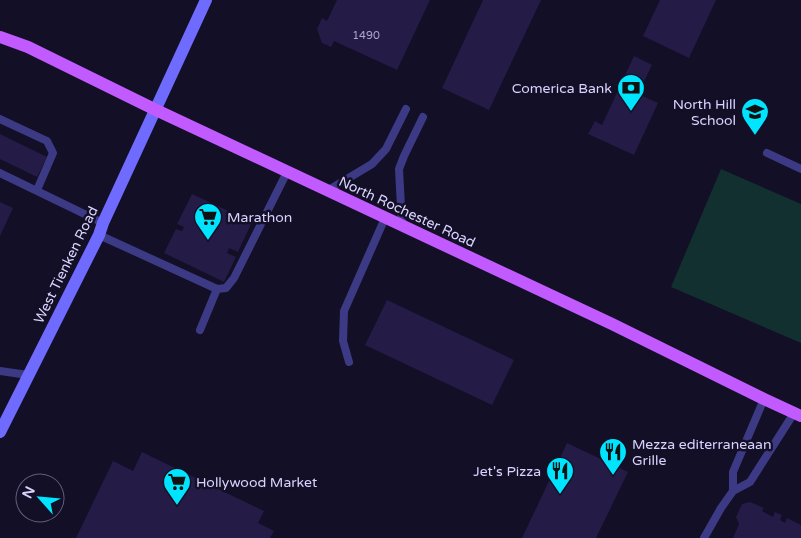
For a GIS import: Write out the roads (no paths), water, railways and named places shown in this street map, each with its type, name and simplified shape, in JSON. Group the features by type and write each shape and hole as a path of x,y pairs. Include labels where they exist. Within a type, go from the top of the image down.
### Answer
{"main road":[{"name":"West Tienken Road","path":"0,432 101,229 206,0"},
{"name":"North Rochester Road","path":"2,41 28,47 156,110 612,324 764,400 798,414"}],"lane":[{"path":"327,191 372,164 386,149 406,109"},
{"path":"402,226 399,170 423,117"},
{"path":"0,118 47,141 53,153 37,190"},
{"path":"767,153 801,169"},
{"path":"0,173 37,190 101,229 217,289 226,288 234,278 287,172"},
{"path":"349,362 343,341 344,311 385,218"},
{"path":"200,330 217,289"},
{"path":"0,371 28,375"},
{"path":"733,490 733,472 764,400"},
{"path":"704,538 733,490 750,482 798,414"}],"place":[{"name":"Comerica Bank","path":"631,112"},
{"name":"North Hill School","path":"755,136"},
{"name":"Marathon","path":"208,241"},
{"name":"Mezza editerraneaan Grille","path":"613,476"},
{"name":"Jet's Pizza","path":"560,495"},
{"name":"Hollywood Market","path":"177,506"}]}
